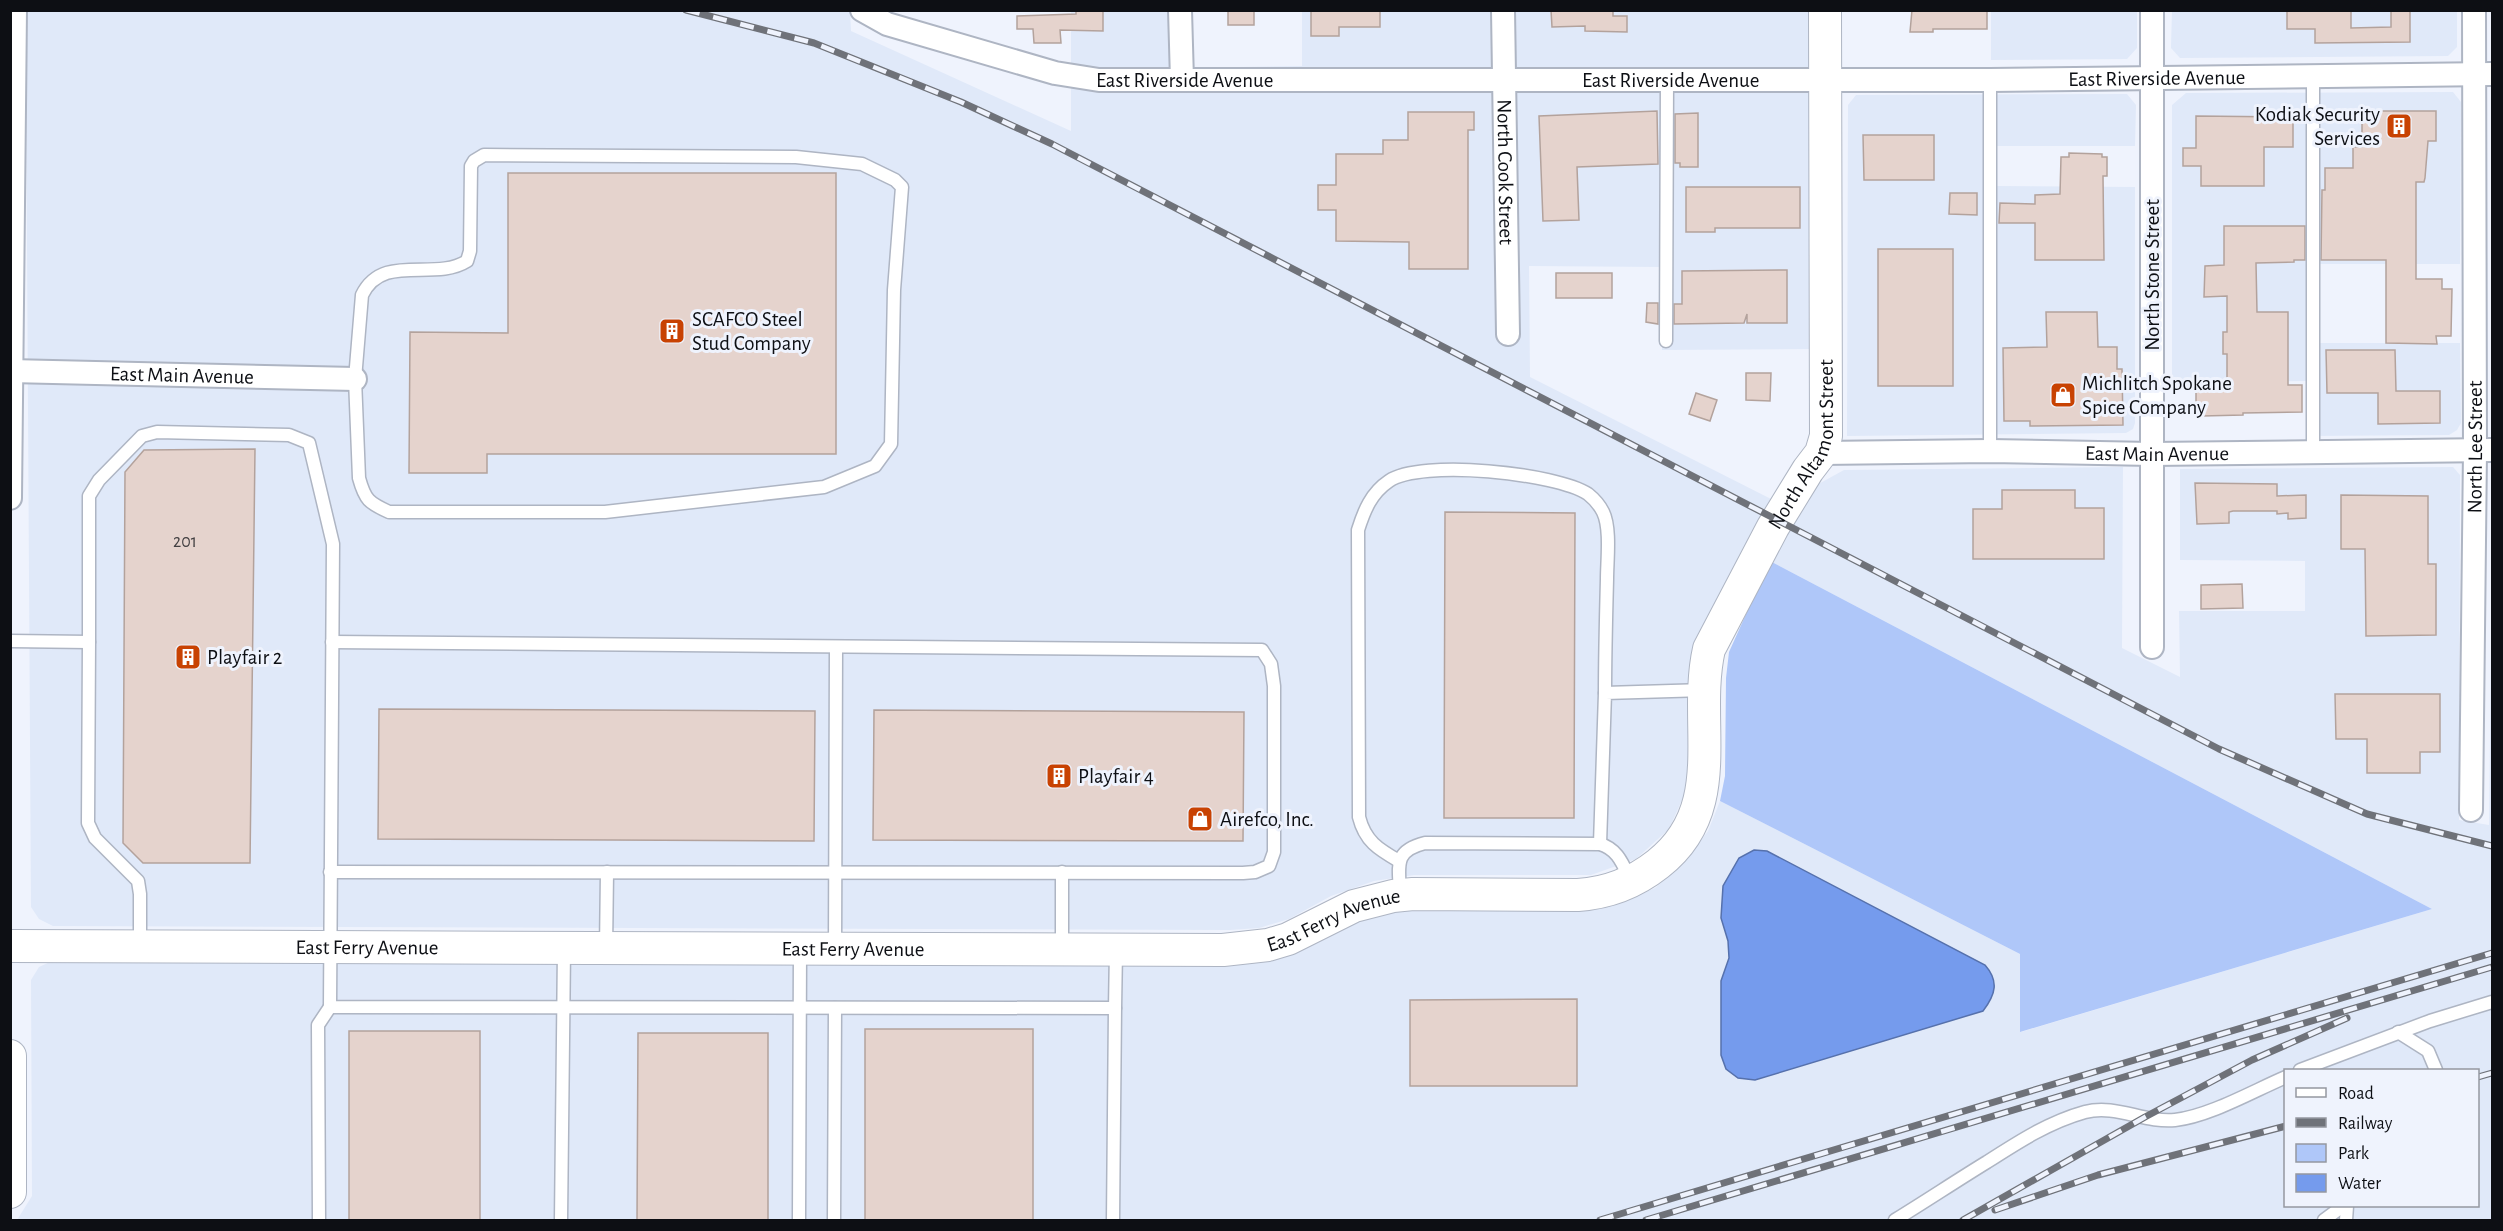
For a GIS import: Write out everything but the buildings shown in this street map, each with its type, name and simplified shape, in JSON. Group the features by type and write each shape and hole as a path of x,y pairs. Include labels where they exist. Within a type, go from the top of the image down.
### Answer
{"street":[{"path":"10,498 15,10"},
{"path":"1180,10 1182,80"},
{"name":"North Cook Street","path":"1503,10 1509,334"},
{"name":"North Altamont Street","path":"1673,850 1692,821 1703,786 1707,659 1714,636 1773,527 1821,453 1826,436 1825,10"},
{"name":"North Stone Street","path":"2152,10 2152,647"},
{"name":"North Lee Street","path":"2471,810 2484,450 2484,74 2474,10"},
{"name":"East Riverside Avenue","path":"862,11 887,24 1055,73 1099,80 1990,80 2484,74"},
{"name":"East Main Avenue","path":"11,371 355,379"},
{"name":"East Main Avenue","path":"1821,453 2152,454 2484,450"},
{"name":"East Ferry Avenue","path":"10,946 1223,950 1268,945 1288,939 1354,906 1400,896 1578,895 1608,891 1645,875 1673,850"},
{"path":"10,1056 10,1192"}],"lane":[{"path":"2313,77 2313,452"},
{"path":"1666,341 1667,79"},
{"path":"1990,80 1990,452"},
{"path":"484,155 795,157 862,164 895,180 902,187 894,290 891,444 875,466 824,487 605,512 389,512 370,503 363,492 359,478 355,379 362,295 368,283 381,274 405,270 447,269 467,261 470,251 471,166 474,161 484,155"},
{"path":"140,947 138,880 95,838 88,823 88,496 99,480 142,436 157,432 289,435 309,442 333,544 330,1007 318,1024 319,1221"},
{"path":"1399,861 1369,841 1362,830 1359,817 1358,530 1365,507 1390,480 1418,471 1465,470 1540,478 1590,495 1604,512 1608,539 1600,844"},
{"path":"10,641 88,642"},
{"path":"330,872 1243,873 1256,872 1269,866 1274,852 1274,686 1270,664 1262,650 332,642"},
{"path":"835,950 836,648"},
{"path":"1605,693 1706,690"},
{"path":"1400,896 1399,861 1403,852 1425,843 1600,844 1615,852 1631,882"},
{"path":"606,949 607,872"},
{"path":"1062,872 1062,950"},
{"path":"561,1221 564,949"},
{"path":"799,1221 800,950"},
{"path":"1113,1221 1116,950"},
{"path":"2305,1069 2398,1032 2493,1002"},
{"path":"330,1007 1115,1008"},
{"path":"834,1221 835,1008"},
{"path":"2398,1032 2428,1051 2435,1069"},
{"path":"1895,1221 2027,1137 2061,1120 2087,1111 2118,1110 2145,1117 2175,1120 2206,1111 2284,1078"},
{"path":"2324,1221 2344,1207"}],"shaded area":[{"path":"850,10 851,31 1071,131 1071,11 1169,11 1170,68 1302,66 1302,11 1814,11 1815,349 1662,350 1661,267 1529,266 1530,377 1777,502 1700,633 1693,673 1690,782 1669,829 1636,859 1591,875 1414,875 1374,881 1331,896 1289,919 1259,928 1230,930 53,926 39,919 31,907 26,80 28,11"},
{"path":"1991,11 2137,11 2137,48 2127,59 1991,60"},
{"path":"2172,11 2457,11 2457,47 2448,56 2180,58 2171,48"},
{"path":"2453,92 2461,102 2460,264 2319,264 2319,343 2460,343 2461,423 2457,430 2449,435 2307,436 2307,381 2172,382 2172,105 2186,93"},
{"path":"2127,94 2136,105 2135,146 1997,146 1997,186 2135,187 2135,423 2133,429 2126,433 1847,436 1848,105 1856,95"},
{"path":"2123,467 2122,648 2180,677 2179,611 2305,611 2305,561 2180,560 2180,469 2453,467 2460,475 2459,820 2489,825 2492,563 2492,1220 17,1220 32,1196 31,980 39,967 52,961 1231,965 1261,962 1290,955 1347,925 1376,915 1406,910 1573,910 1618,904 1655,888 1684,863 1708,831 1720,801 2020,954 2021,1032 2432,909 1770,561 1813,487 1844,470"}],"green space":[{"path":"1770,561 2432,909 2020,1032 2020,954 1720,801 1725,776 1726,678 1729,652"}],"water":[{"path":"1754,850 1767,851 1985,965 1994,982 1994,988 1983,1011 1755,1080 1738,1078 1726,1069 1721,1055 1721,981 1729,958 1728,941 1721,918 1723,886 1739,858"}],"railway":[{"path":"686,10 814,43 961,102 1052,144 2219,749 2367,814 2492,846"},
{"path":"1600,1220 2492,953"},
{"path":"1646,1220 2492,967"},
{"path":"1963,1220 2145,1117 2252,1060 2347,1018"},
{"path":"2479,1077 2492,1073"},
{"path":"1995,1210 2098,1175 2284,1127"}],"place":[{"name":"Kodiak Security Services","path":"2399,126"},
{"name":"SCAFCO Steel Stud Company","path":"672,331"},
{"name":"Michlitch Spokane Spice Company","path":"2063,395"},
{"name":"Playfair 2","path":"188,657"},
{"name":"Playfair 4","path":"1059,776"},
{"name":"Airefco, Inc.","path":"1200,819"}]}
